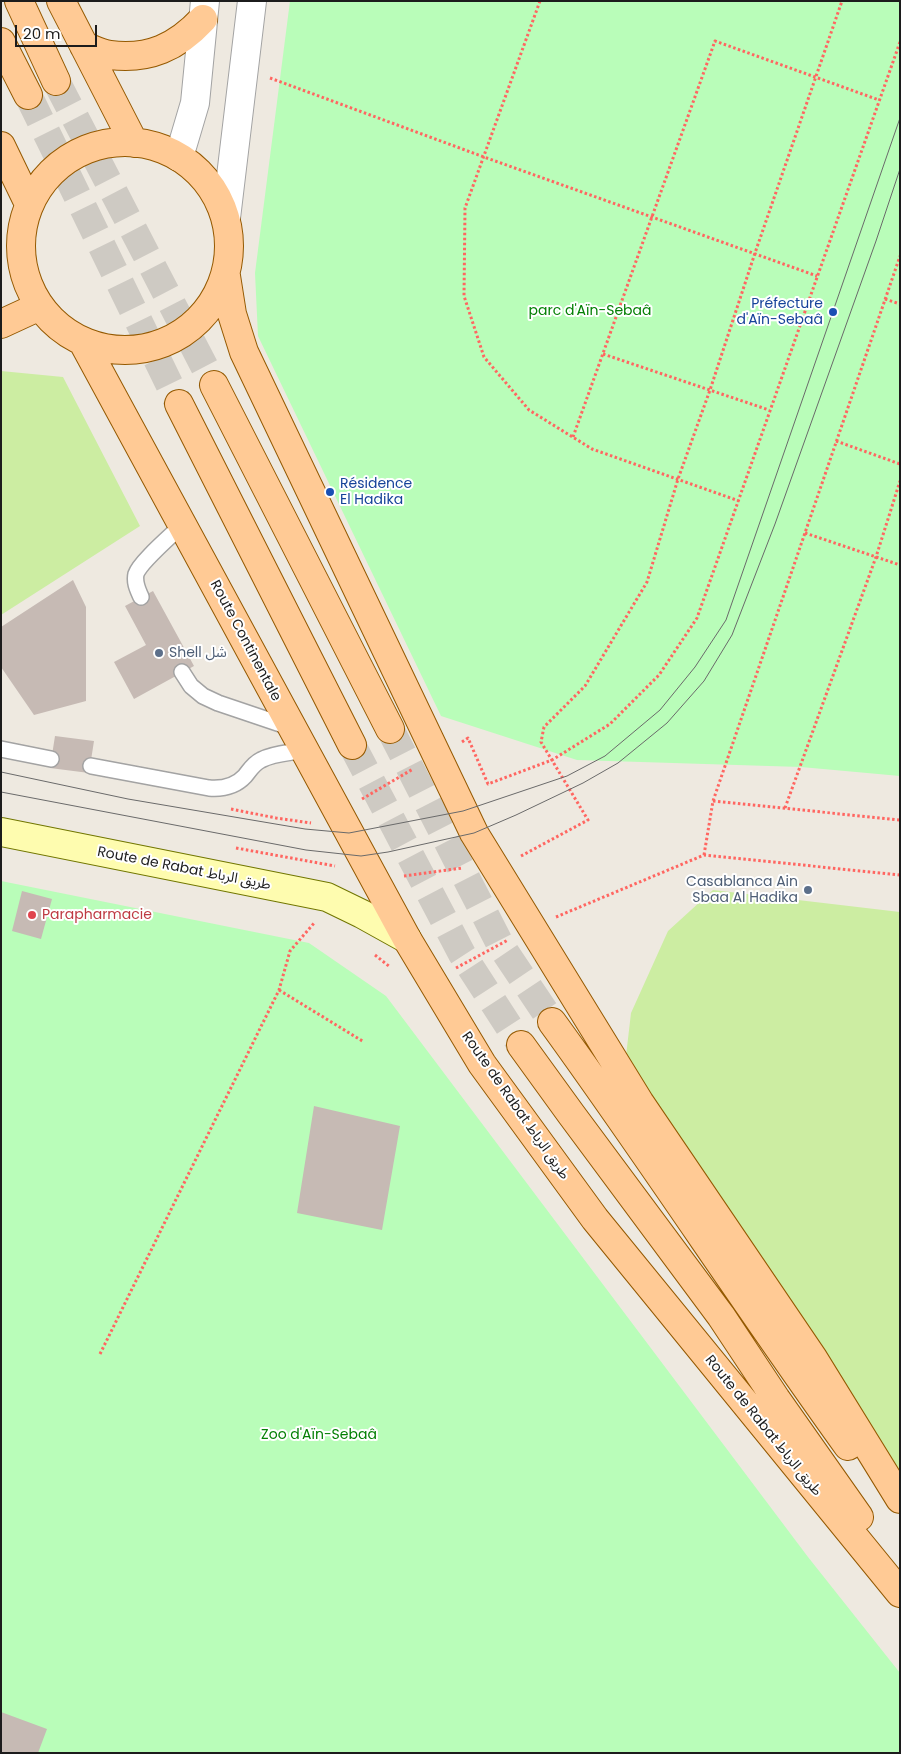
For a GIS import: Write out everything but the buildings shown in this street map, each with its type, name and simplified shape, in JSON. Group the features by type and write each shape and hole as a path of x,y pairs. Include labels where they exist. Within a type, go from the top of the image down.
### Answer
{"main road":[{"path":"19,1 56,81"},
{"path":"62,1 134,142"},
{"path":"84,46 108,55 135,56 155,52 173,45 189,34 204,10"},
{"path":"1,42 28,95"},
{"path":"134,142 158,145 179,157 200,174 216,194 226,218 230,248 226,276 216,299 200,319 181,335 158,346 133,351 108,350 83,342 59,327 40,306 29,285 12,267 29,204 47,177 72,156 101,145 134,142"},
{"path":"1,146 29,204"},
{"path":"226,276 232,314 244,352 474,833 530,927 640,1103 813,1358 900,1499"},
{"path":"1,324 40,306"},
{"name":"Route Continentale","path":"83,342 407,939"},
{"path":"214,385 390,729"},
{"path":"179,404 352,745"},
{"name":"Route de Rabat طريق الرباط","path":"1,832 327,897 407,939 482,1064 595,1219 900,1593"},
{"path":"552,1022 607,1098 804,1385 900,1518"},
{"path":"522,1045 571,1114 722,1316 776,1399 900,1575"}],"street":[{"path":"226,218 252,1"},
{"path":"179,157 195,103 204,10"}],"lane":[{"path":"141,597 136,586 136,574 144,563 182,525"},
{"path":"182,672 191,686 203,696 298,739"},
{"path":"91,766 209,788 221,788 234,784 244,777 252,766 298,739"},
{"path":"1,749 51,759"}],"path":[{"path":"540,1 465,208 464,296 484,357 529,410 592,448 739,501"},
{"path":"552,760 540,742 544,727 586,686 647,582 678,479 842,1"},
{"path":"573,437 715,41 879,100"},
{"path":"436,756 468,738 488,784 552,760 610,724 659,675 697,618 900,42"},
{"path":"244,69 817,276"},
{"path":"704,855 713,801 900,256"},
{"path":"885,299 900,304"},
{"path":"603,354 769,410"},
{"path":"836,441 900,464"},
{"path":"785,808 876,557 900,481"},
{"path":"805,532 900,565"},
{"path":"713,801 900,820"},
{"path":"530,927 704,855 900,875"},
{"path":"100,1354 279,990 290,951 321,915"},
{"path":"279,990 364,1042"}],"green space":[{"name":"parc d'Aïn-Sebaâ","path":"290,1 900,1 900,776 801,767 577,760 441,716 258,336 255,273"},
{"path":"1,371 63,377 140,526 1,615"},
{"name":"Zoo d'Aïn-Sebaâ","path":"1,881 309,943 386,996 808,1557 900,1673 900,1753 1,1753"},
{"path":"713,890 900,912 900,1509 782,1363 621,1099 631,1013 668,931"}],"tunnel":[{"path":"56,81 214,385"},
{"path":"28,95 179,404"},
{"path":"390,729 501,946 552,1022"},
{"path":"352,745 462,954 521,1045"}],"tram line":[{"path":"1,772 128,799 305,829 349,833 463,811 567,776 605,756 660,710 695,667 726,620 900,118"},
{"path":"1,792 306,850 361,856 474,833 583,783 618,763 667,723 704,681 732,635 775,524 900,169"}],"place":[{"name":"Préfecture d'Aïn-Sebaâ","path":"833,312"},
{"name":"Résidence El Hadika","path":"330,492"},
{"name":"Shell شل","path":"159,653"},
{"name":"Casablanca Ain Sbaa Al Hadika","path":"808,890"},
{"name":"Parapharmacie","path":"32,915"}]}
